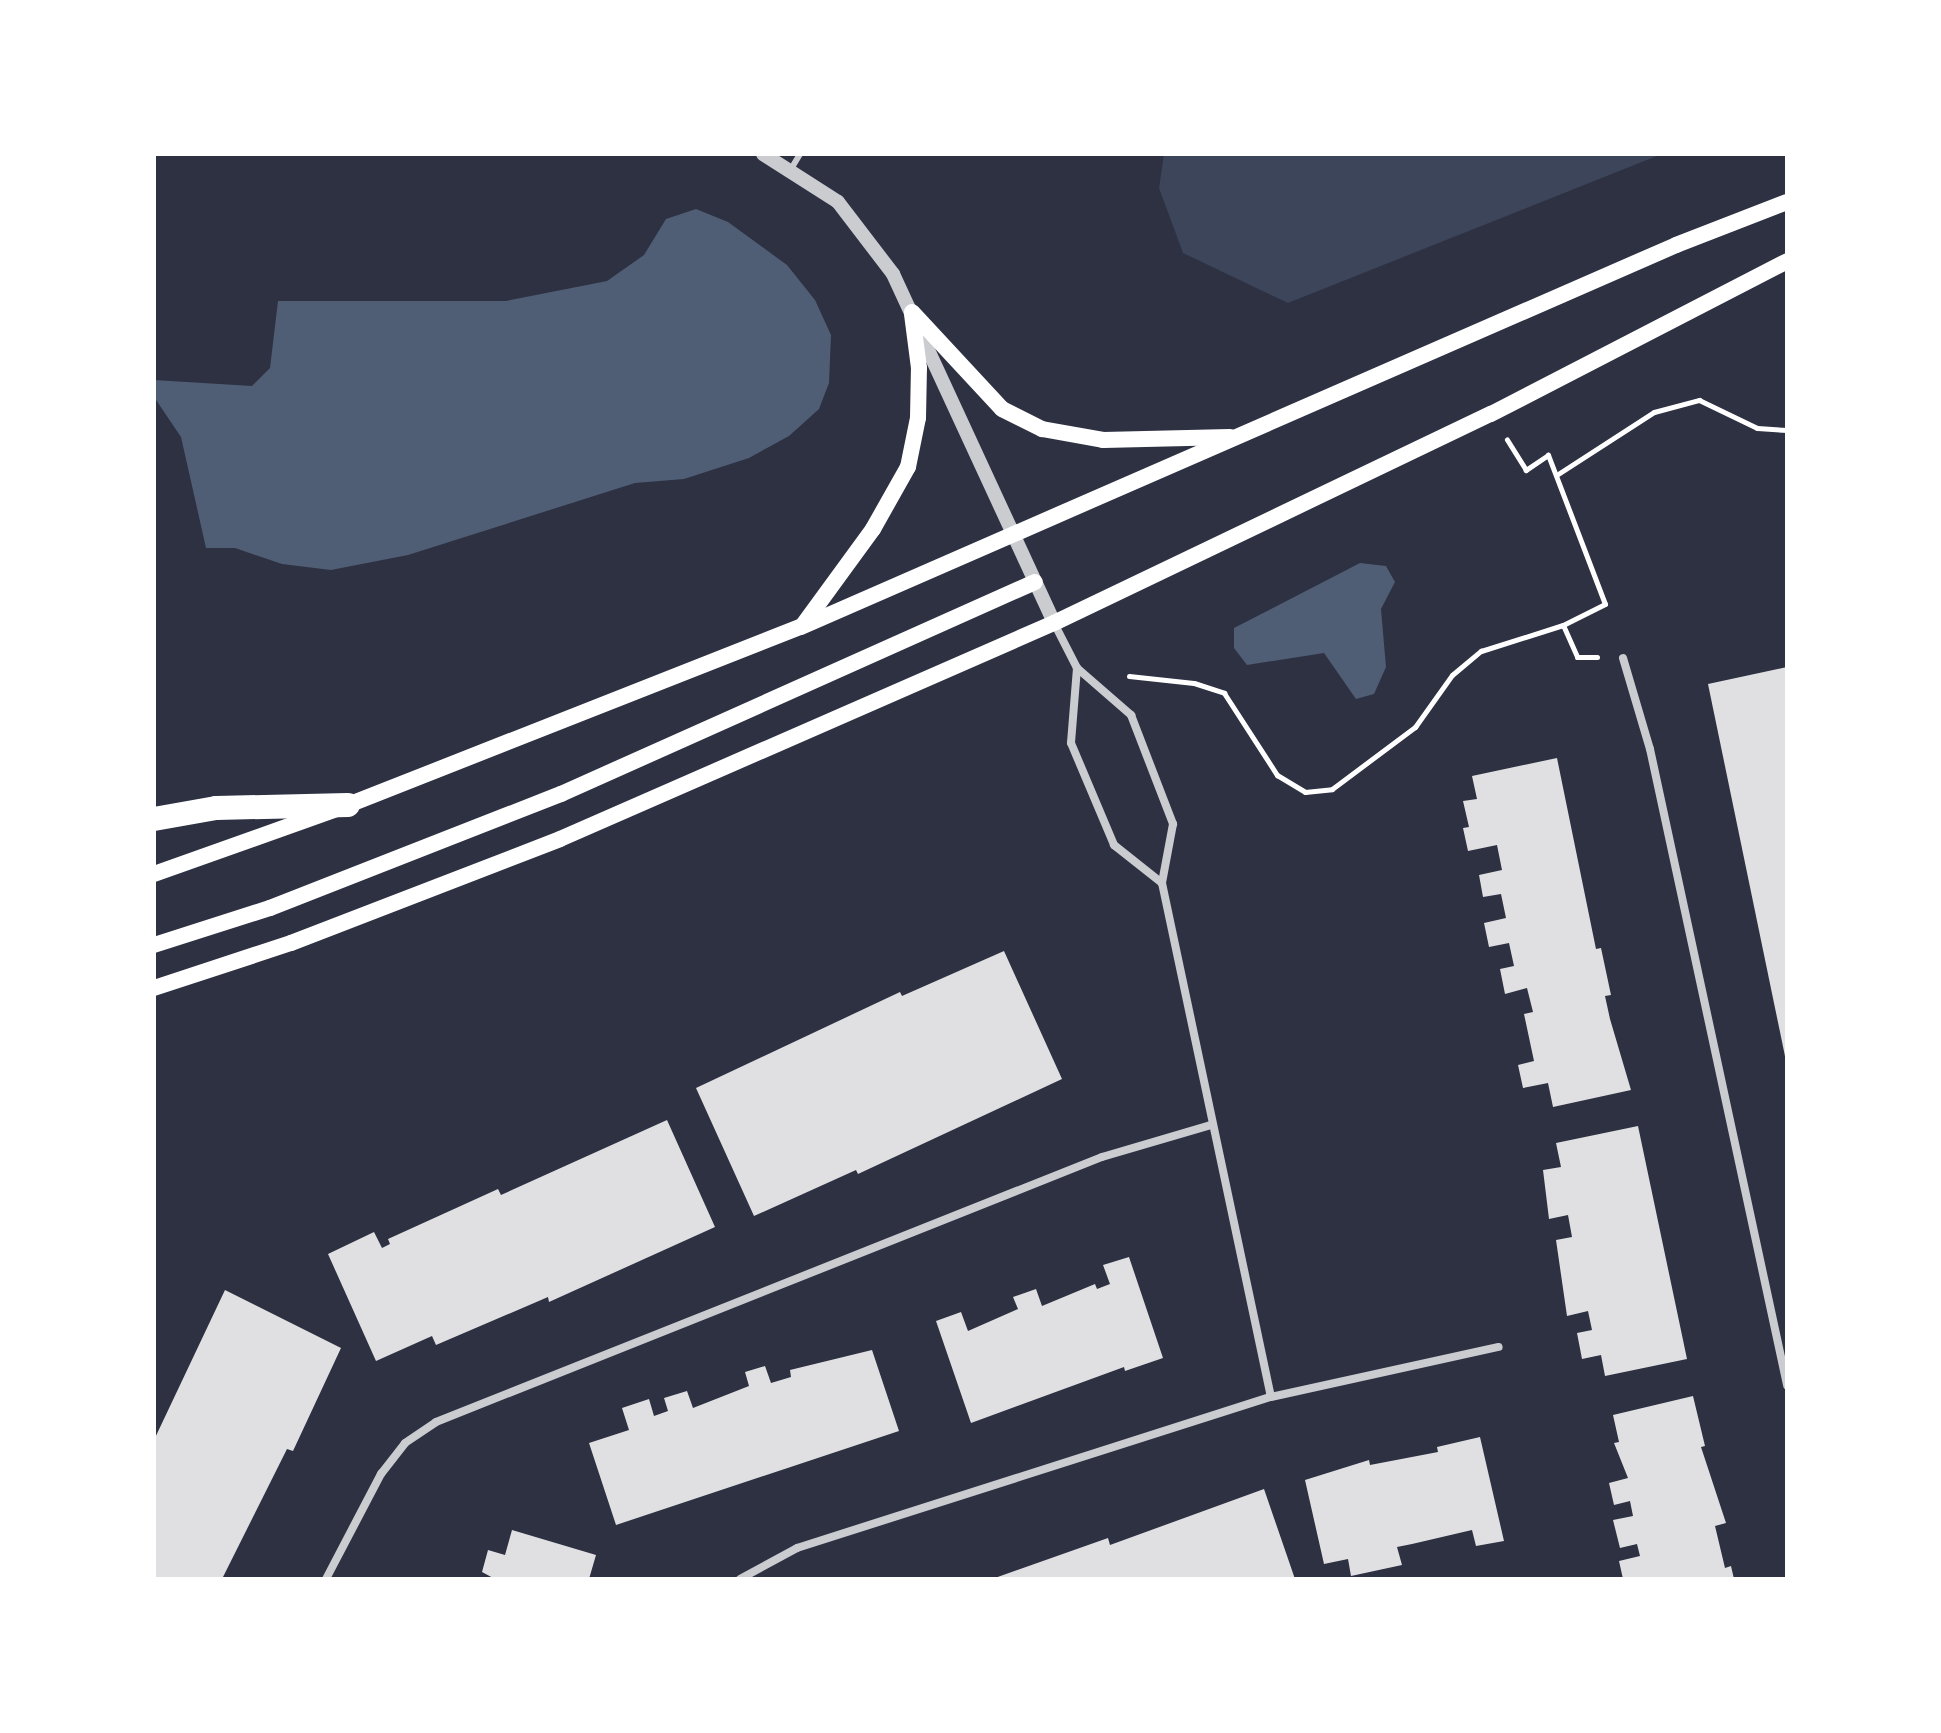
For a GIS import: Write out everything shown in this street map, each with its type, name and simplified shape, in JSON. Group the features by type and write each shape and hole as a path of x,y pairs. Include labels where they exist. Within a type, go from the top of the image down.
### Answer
{"highway":[{"path":"154,819 216,808 348,805"}],"main road":[{"path":"154,874 348,805 801,627 1676,245 1787,202"},
{"path":"154,988 291,943 560,839 1054,623 1491,414 1787,261"},
{"path":"912,312 1002,409 1042,429 1103,440 1237,437"},
{"path":"801,627 873,529 908,467 918,418 919,368 912,312"},
{"path":"154,945 270,908 561,794 1035,582"}],"street":[{"path":"763,154 791,169 856,220 893,274 1077,668 1131,715 1173,824 1162,883 1271,1397"},
{"path":"1623,658 1650,749 1787,1385"},
{"path":"1077,668 1071,743 1114,845 1162,883"},
{"path":"326,1579 381,1474 405,1443 436,1422 1102,1157 1211,1125"},
{"path":"740,1579 797,1548 1271,1397 1499,1347"}],"lane":[{"path":"791,169 800,154"}],"path":[{"path":"1558,474 1654,412 1699,400 1757,428 1787,430"},
{"path":"1077,668 1194,683 1224,693 1277,775 1305,792 1332,789 1415,727 1452,675 1481,651 1563,625 1605,604 1558,474 1548,455 1526,470 1491,414"},
{"path":"1563,625 1577,657 1623,658"}],"shaded area":[{"path":"1164,154 1662,154 1288,303 1183,253 1159,188"},
{"path":"696,209 728,222 787,265 815,300 831,335 829,383 819,409 789,436 749,458 684,479 635,483 408,555 331,570 282,564 235,548 206,548 181,437 154,397 154,380 252,386 270,368 278,301 506,301 607,281 644,255 666,219"},
{"path":"1360,563 1386,566 1395,582 1381,609 1386,667 1374,694 1356,699 1324,653 1247,665 1234,648 1234,628"}],"building":[{"path":"1787,667 1787,1061 1786,1061 1708,684"},
{"path":"1557,758 1596,949 1601,948 1611,995 1605,996 1610,1019 1631,1090 1553,1107 1548,1083 1523,1088 1518,1065 1534,1061 1524,1014 1533,1012 1527,988 1505,994 1500,969 1514,966 1509,943 1489,947 1484,923 1506,918 1501,894 1483,897 1479,875 1502,870 1497,845 1468,851 1463,828 1469,827 1463,801 1477,799 1472,776"},
{"path":"1004,951 1062,1079 858,1174 856,1170 754,1216 696,1088 900,992 902,996"},
{"path":"667,1120 715,1227 549,1302 548,1297 436,1345 432,1336 376,1361 328,1254 374,1232 382,1248 390,1244 388,1239 498,1189 501,1195"},
{"path":"1638,1126 1687,1359 1605,1376 1601,1355 1582,1359 1577,1333 1592,1330 1588,1311 1567,1316 1556,1240 1572,1237 1568,1215 1549,1219 1543,1170 1561,1167 1556,1143"},
{"path":"1129,1257 1163,1358 1125,1371 1124,1367 971,1423 936,1321 961,1312 968,1331 1018,1309 1013,1297 1036,1289 1042,1306 1095,1284 1097,1289 1110,1284 1103,1265"},
{"path":"225,1290 341,1348 293,1451 287,1449 222,1579 154,1579 154,1440"},
{"path":"872,1350 899,1431 616,1525 589,1443 629,1430 622,1408 649,1399 654,1416 668,1411 664,1398 687,1391 693,1408 749,1386 745,1372 765,1366 771,1383 791,1377 790,1370"},
{"path":"1693,1396 1705,1446 1701,1447 1726,1523 1715,1526 1725,1568 1731,1566 1734,1579 1623,1579 1619,1561 1640,1556 1637,1544 1620,1548 1613,1520 1633,1516 1630,1501 1614,1505 1609,1483 1628,1478 1614,1443 1619,1442 1613,1415"},
{"path":"1480,1437 1504,1541 1476,1546 1472,1530 1397,1547 1402,1565 1351,1576 1348,1559 1324,1564 1305,1480 1369,1460 1370,1465 1438,1452 1437,1447"},
{"path":"1264,1489 1295,1579 992,1579 1108,1538 1110,1545"},
{"path":"512,1530 596,1555 589,1579 495,1579 482,1572 488,1550 505,1555"}]}
